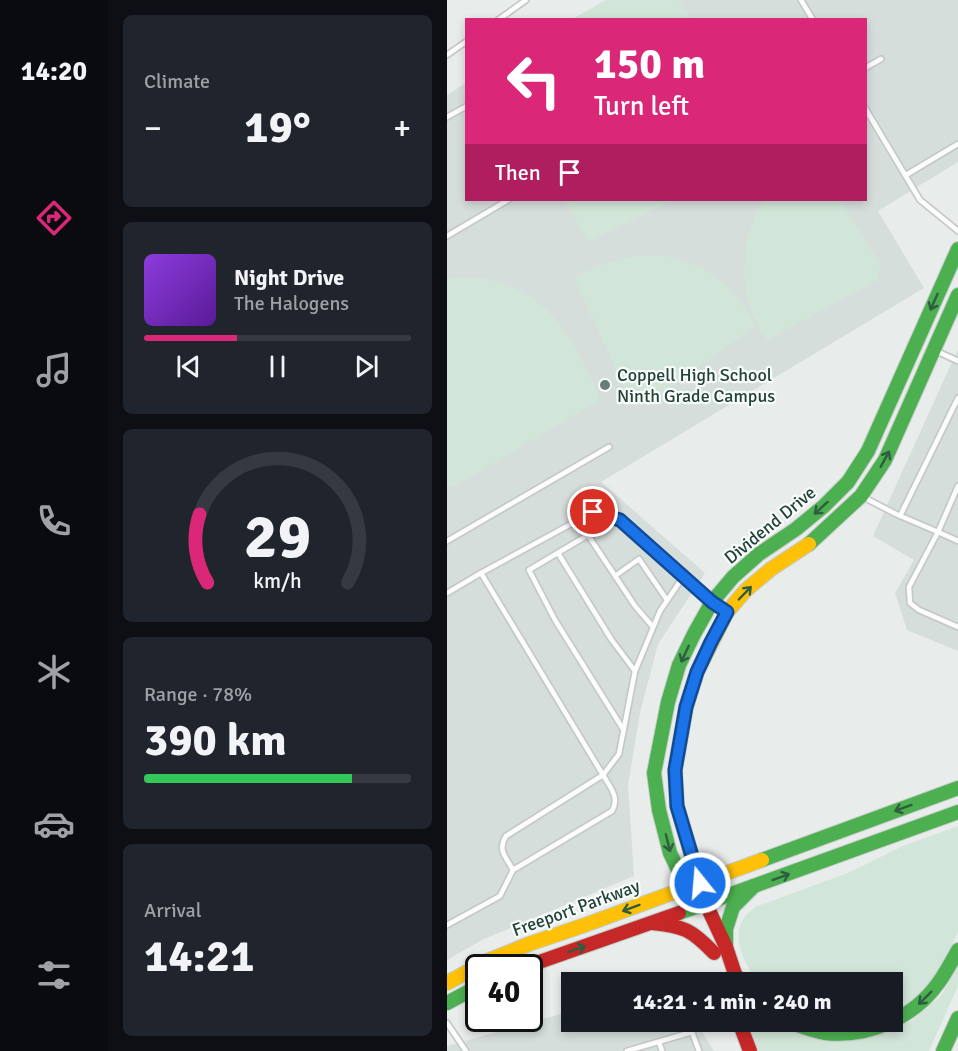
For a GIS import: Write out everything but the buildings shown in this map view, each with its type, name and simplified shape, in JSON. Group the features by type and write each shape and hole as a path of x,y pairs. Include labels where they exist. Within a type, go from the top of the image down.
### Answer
{"main road":[{"name":"Dividend Drive","path":"701,905 686,888 670,853 659,810 654,773 667,702 679,665 712,602 733,577 759,554 796,529 824,506 848,482 868,451 958,249"},
{"name":"Dividend Drive","path":"701,905 700,883 677,806 675,770 686,707 697,672 727,612 746,590 771,569 808,544 861,496 885,460 958,295"},
{"path":"916,342 934,349"},
{"path":"848,482 861,496"},
{"name":"Freeport Parkway","path":"447,983 487,961 529,944 958,788"},
{"name":"Freeport Parkway","path":"543,961 958,812"},
{"path":"723,972 720,950 733,907 754,886"},
{"path":"701,905 720,950 734,972"},
{"path":"652,923 678,925 696,933 720,950"},
{"path":"903,1016 923,1001 938,984 958,950"},
{"path":"447,1003 465,993"},
{"path":"943,1051 958,1018"},
{"path":"743,1032 750,1051"},
{"path":"820,1032 845,1034 860,1032"}],"lane":[{"path":"501,18 526,0"},
{"path":"801,0 812,18"},
{"path":"447,55 465,42"},
{"path":"867,67 881,59"},
{"path":"447,117 465,107"},
{"path":"867,111 920,200 958,231"},
{"path":"906,175 958,144"},
{"path":"447,236 506,201"},
{"path":"934,349 958,361"},
{"path":"900,516 958,398"},
{"path":"447,541 609,447"},
{"path":"958,486 938,532 909,587 911,603 919,610 958,627"},
{"path":"861,496 958,541"},
{"path":"447,593 593,512 620,520 712,602 727,612"},
{"path":"623,729 555,620 528,570 588,535 635,606 653,627"},
{"path":"558,553 611,639 635,671"},
{"path":"615,576 639,559 667,600"},
{"path":"447,925 500,896 513,870 612,812 615,806 615,795 481,573"},
{"path":"513,870 502,851 502,843 506,836 603,775 619,754 635,671 660,611 683,576"},
{"path":"447,1023 466,1051"},
{"path":"627,1051 692,1032 699,1051"},
{"path":"659,1042 662,1051"}],"shaded area":[{"path":"606,0 958,0 958,162 878,211 924,288 601,482 705,573 658,644 640,713 628,785 634,876 482,940 447,960 447,95 465,84 465,201 867,201 867,18 575,18"},
{"path":"958,349 958,651 907,630 895,593 914,560 873,536"},
{"path":"561,1014 561,1032 702,1032 714,1051 447,1051 447,1046 497,1032 543,1032 543,1019"}],"green space":[{"path":"606,0 677,0 691,18 575,18"},
{"path":"565,201 672,201 588,241"},
{"path":"764,201 841,201 880,264 877,280 767,340 755,318 746,287 747,240 757,212"},
{"path":"634,256 668,256 703,268 730,289 745,307 755,326 656,398 626,391 574,278 600,265"},
{"path":"458,277 484,278 503,284 541,305 561,326 578,353 599,400 455,486 447,484 447,280"},
{"path":"958,826 958,932 939,971 914,1001 903,1008 903,972 751,972 741,951 739,934 744,918 755,907 848,873 903,846"},
{"path":"958,965 958,986 929,1051 758,1051 751,1032 801,1032 811,1036 903,1032 903,1025 914,1019 941,996"}],"traffic: fast":[{"path":"696,907 670,853 659,810 654,773 668,702 679,665 712,602 733,577 759,554 796,529 824,506 848,482 868,451 958,249"},
{"path":"809,544 861,496 885,460 958,295"},
{"path":"762,860 958,788"},
{"path":"679,913 958,812"},
{"path":"726,945 726,929 733,907 754,886"},
{"path":"903,1015 929,995 958,950"},
{"path":"447,1003 465,993"},
{"path":"943,1051 958,1018"},
{"path":"821,1032 841,1034 857,1032"}],"traffic: slow":[{"path":"706,904 677,806 675,770 686,707 697,672 727,612 746,590 771,569 809,544"},
{"path":"447,983 487,961 529,944 762,860"}],"traffic: jam":[{"path":"706,904 726,947 734,972"},
{"path":"543,961 679,913"},
{"path":"652,923 687,930 714,953"},
{"path":"743,1032 750,1051"}],"place":[{"name":"Coppell High School Ninth Grade Campus","path":"605,385"}],"route":[{"path":"593,512 620,520 712,602 727,612 697,672 686,707 675,770 677,806 700,883"}]}
